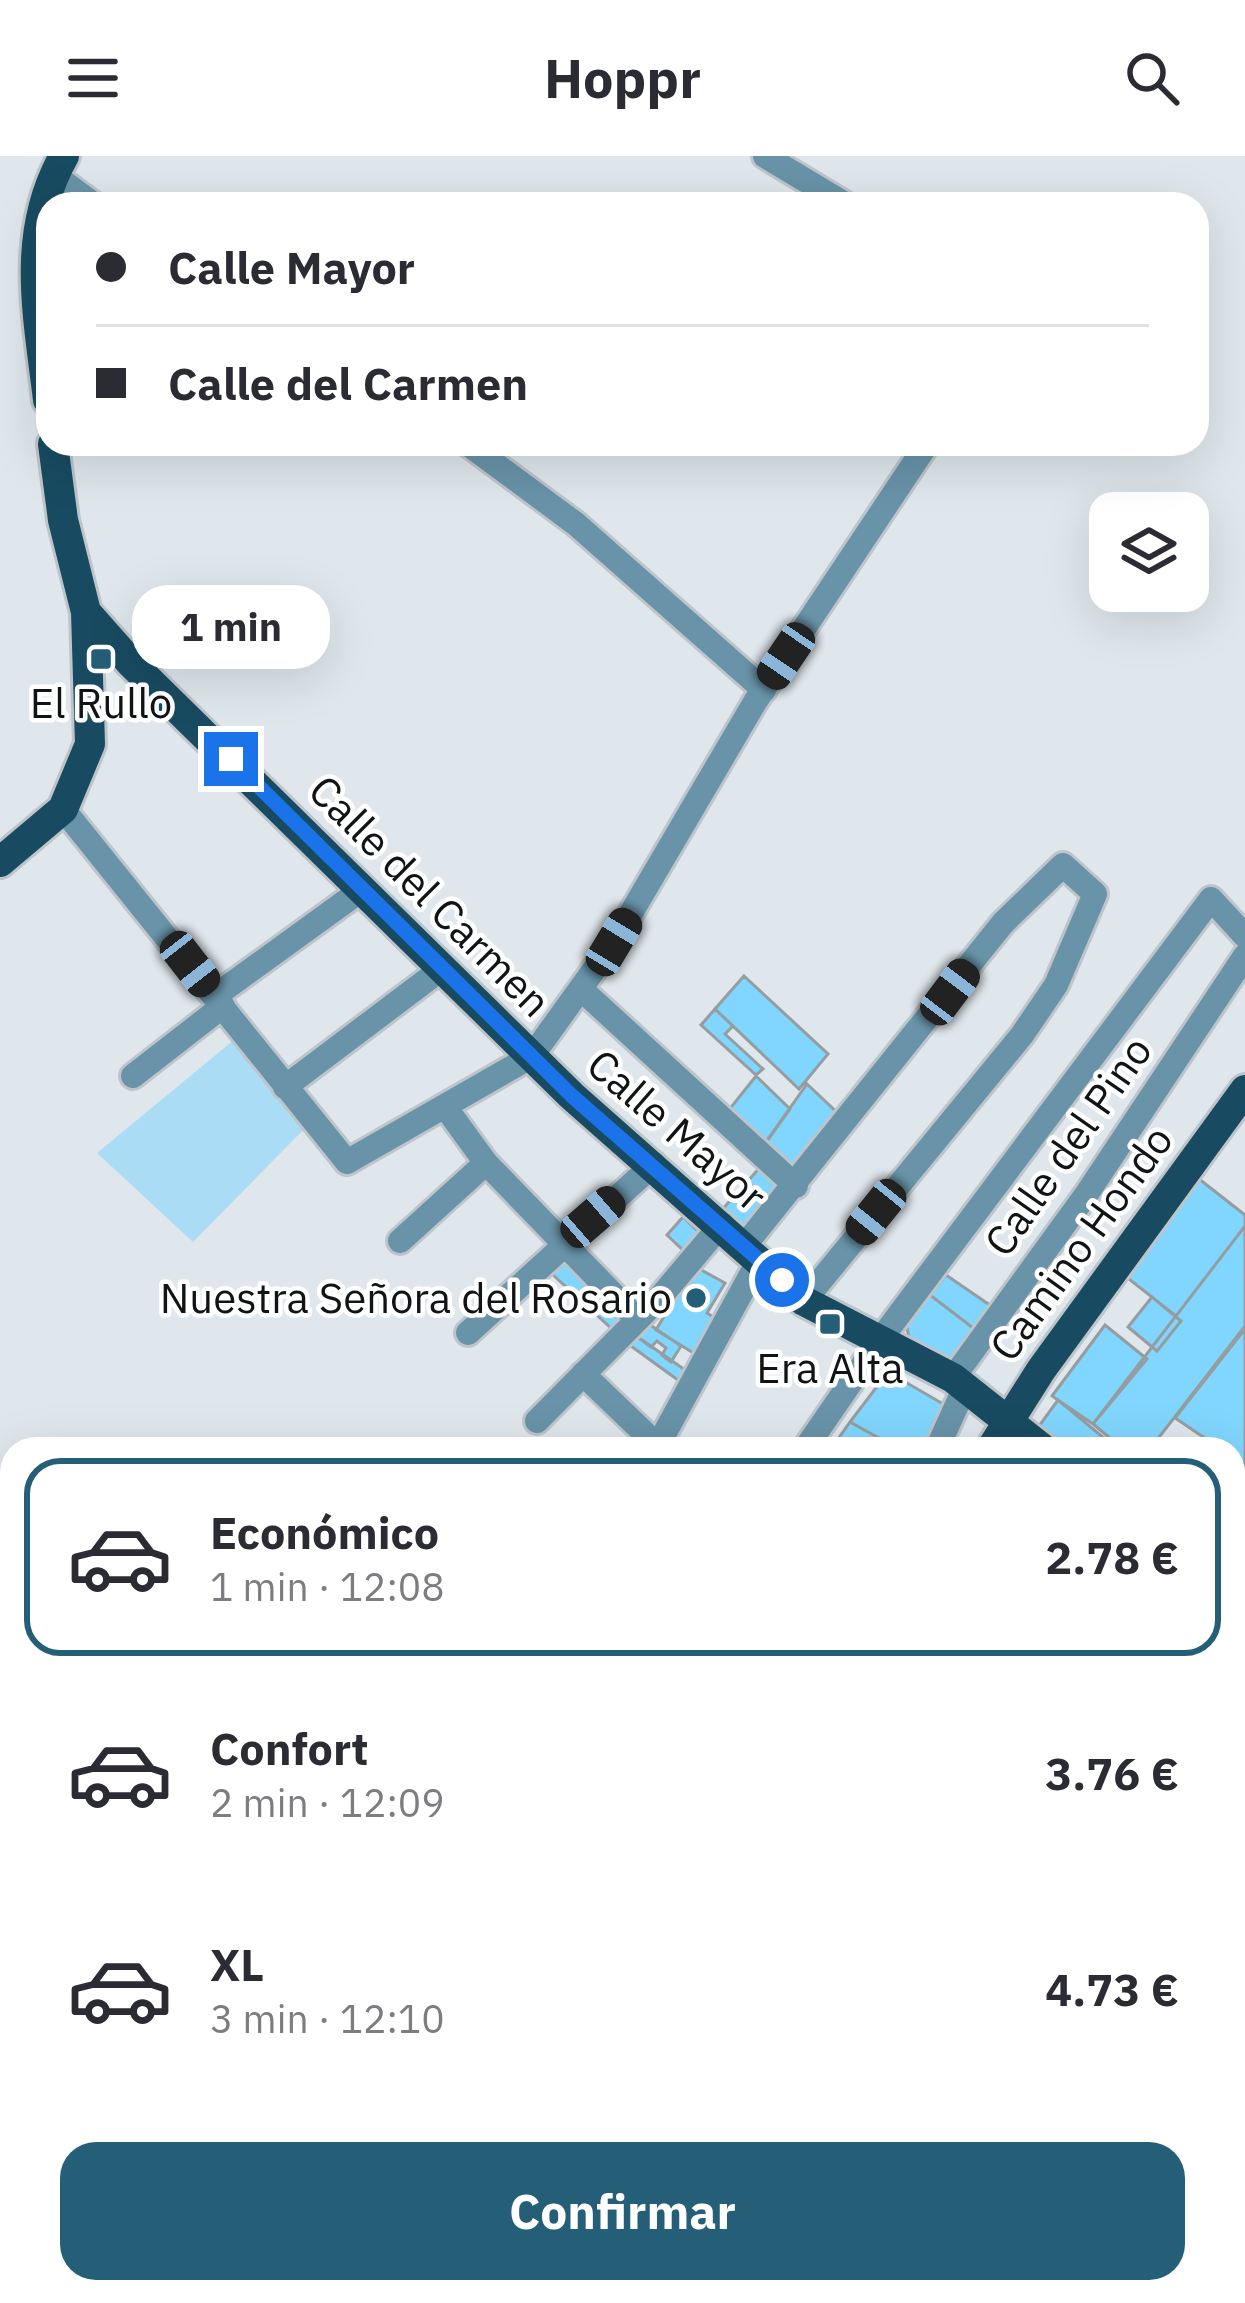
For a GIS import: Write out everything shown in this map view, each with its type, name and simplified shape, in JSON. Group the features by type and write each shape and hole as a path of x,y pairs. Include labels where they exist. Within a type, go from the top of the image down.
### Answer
{"main road":[{"path":"36,224 36,275"},
{"path":"0,862 63,808 89,744 86,613 62,520 54,456"},
{"name":"Calle del Carmen","path":"86,613 532,1056"},
{"name":"Calle Mayor","path":"532,1056 804,1301 959,1382 1029,1437"},
{"name":"Camino Hondo","path":"999,1437 1245,1090"}],"street":[{"path":"766,156 825,192"},
{"path":"59,165 83,192"},
{"path":"484,456 576,524 764,690"},
{"path":"63,808 347,1162 532,1056 583,991 764,690 919,456"},
{"path":"662,1437 752,1253 796,1186 1003,923 1063,865 1095,894 1056,985 1022,1035 804,1301"},
{"path":"133,1076 219,1001 364,888"},
{"path":"813,1437 880,1340 1211,899 1245,936"},
{"name":"Calle del Pino","path":"941,1437 959,1382 1245,956"},
{"path":"285,1087 444,967"},
{"path":"583,991 796,1186"},
{"path":"446,1108 486,1163 637,1319"},
{"path":"400,1241 486,1163"},
{"path":"468,1333 654,1164"},
{"path":"537,1421 722,1224"},
{"path":"583,1374 647,1437"}],"shaded area":[{"path":"235,1039 307,1126 193,1242 97,1153"}],"building":[{"path":"744,976 828,1054 799,1089 715,1009"},
{"path":"715,1009 733,1026 725,1034 763,1069 756,1075 701,1025"},
{"path":"756,1076 790,1109 765,1144 728,1111"},
{"path":"807,1084 844,1119 797,1179 763,1146"},
{"path":"764,1163 788,1186 747,1236 720,1212"},
{"path":"1194,1175 1245,1215 1245,1226 1176,1316 1125,1276"},
{"path":"683,1217 706,1239 689,1256 667,1235"},
{"path":"1245,1226 1245,1326 1159,1437 1109,1437 1093,1424"},
{"path":"566,1259 627,1322 613,1330 552,1274"},
{"name":"Nuestra Señora del Rosario","path":"694,1266 725,1283 707,1313 715,1318 695,1354 656,1330"},
{"path":"946,1275 997,1310 981,1334 930,1295"},
{"path":"930,1295 981,1334 949,1364 909,1337 906,1324"},
{"path":"1152,1297 1181,1321 1157,1351 1128,1327"},
{"path":"643,1320 681,1346 671,1362 662,1355 666,1348 657,1341 651,1347 632,1333"},
{"path":"1105,1325 1147,1359 1093,1424 1052,1396"},
{"path":"1245,1329 1245,1437 1203,1437 1175,1418"},
{"path":"632,1333 688,1372 682,1383 624,1341"},
{"path":"888,1372 945,1405 930,1437 877,1437 850,1422"},
{"path":"1058,1400 1102,1437 1053,1437 1039,1426"},
{"path":"850,1422 877,1437 839,1437"}],"place":[{"name":"El Rullo","path":"101,659"},
{"name":"Nuestra Señora del Rosario","path":"696,1298"},
{"name":"Era Alta","path":"830,1324"}],"route":[{"path":"231,759 572,1096 782,1280"}]}
